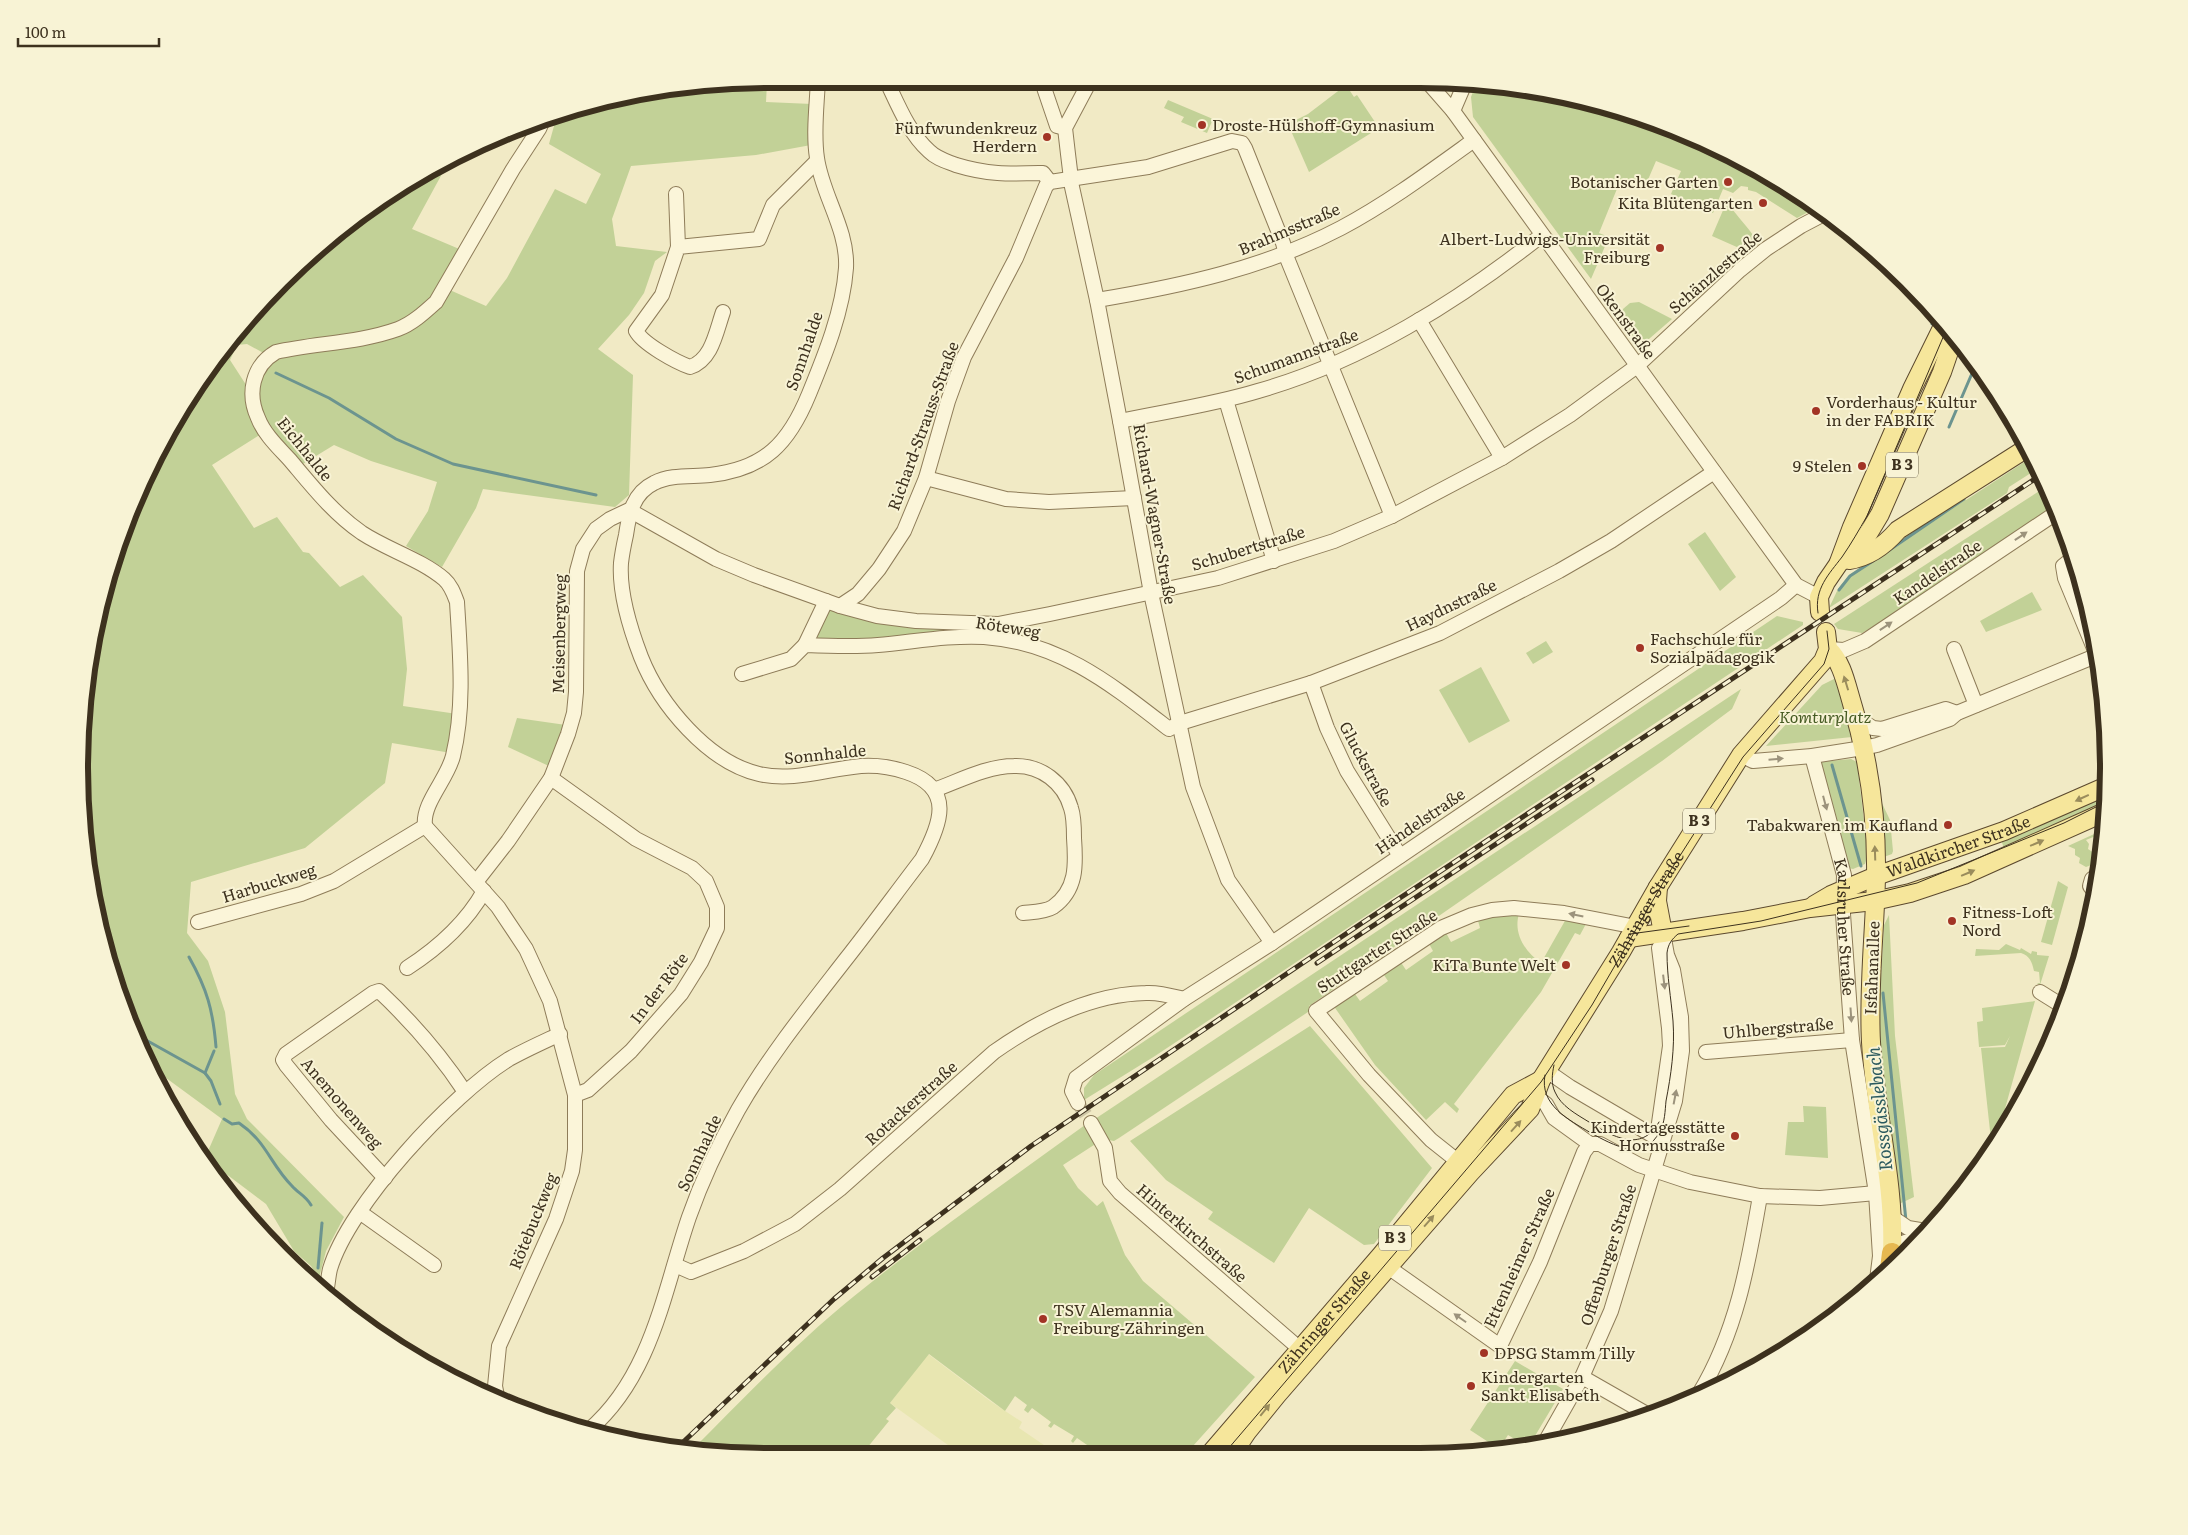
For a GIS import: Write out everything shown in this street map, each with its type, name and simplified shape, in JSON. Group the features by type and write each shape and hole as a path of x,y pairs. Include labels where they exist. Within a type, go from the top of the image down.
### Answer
{"main road":[{"name":"B 3","path":"1869,533 1885,504 1937,361 1942,332"},
{"name":"B 3","path":"1822,597 1841,560 1852,527 1912,389 1937,361 1950,342"},
{"path":"1841,560 1859,559 1871,553 1889,540 1898,530 2022,451"},
{"path":"1867,495 1874,501 1885,504"},
{"path":"1841,560 1853,540 1860,535 1898,530"},
{"path":"1828,644 1842,672 1857,718 1867,761 1874,830 1876,876"},
{"name":"Zähringer Straße","path":"1240,1448 1247,1432 1277,1395 1388,1267 1464,1168 1513,1095 1539,1087 1645,934 1658,887 1741,755 1817,670 1828,644"},
{"name":"Waldkircher Straße","path":"1645,934 1743,922 1810,908 1843,897 1876,876 2004,831 2100,789"},
{"name":"Waldkircher Straße","path":"1843,897 1874,901 1931,887 2099,815"},
{"name":"Isfahanallee","path":"1876,876 1871,1041 1892,1217 1891,1258"},
{"path":"1645,934 1657,901 1658,887"},
{"name":"Zähringer Straße","path":"1215,1448 1300,1349 1464,1168"}],"street":[{"name":"Sonnhalde","path":"594,1424 611,1406 638,1365 656,1325 690,1214 716,1154 757,1078 801,1016 922,859 932,840 940,813 939,801 934,790 926,781 895,768 861,766 797,776 760,774 723,759 708,747 665,701 653,683 634,638 625,604 621,566 630,510 637,496 656,481 676,477 711,475 741,469 761,460 778,447 796,424 832,329 841,297 846,266 841,232 817,161 815,144 818,88"},
{"path":"890,88 917,138 928,151 940,159 988,174 1043,173 1050,182 1071,180 1148,167 1213,146 1238,142 1245,148 1392,516"},
{"path":"1044,88 1057,126 1065,128 1086,88"},
{"name":"Okenstraße","path":"1432,88 1453,111 1796,585 1822,597"},
{"path":"1453,111 1462,89"},
{"name":"Eichhalde","path":"425,826 424,817 426,809 445,778 452,760 460,703 457,602 452,589 438,574 363,533 341,517 323,499 274,442 258,418 252,394 253,380 259,367 269,356 276,352 365,338 400,329 423,314 436,302 513,169 540,127"},
{"name":"Richard-Wagner-Straße","path":"1065,128 1071,180 1097,300 1151,593 1193,787 1228,880 1272,943"},
{"name":"Brahmsstraße","path":"1097,300 1192,283 1286,252 1335,230 1377,207 1474,140"},
{"path":"678,247 759,240 773,205 817,161"},
{"name":"Richard-Strauss-Straße","path":"840,606 858,594 879,569 904,531 926,478 948,401 964,357 1016,258 1046,186 1050,182"},
{"path":"676,194 678,247 662,295 636,331 639,336 690,367 704,359 723,312"},
{"name":"Schänzlestraße","path":"1637,366 1766,248 1819,217"},
{"name":"Schumannstraße","path":"1120,421 1226,400 1260,391 1331,365 1365,350 1464,292 1542,235"},
{"path":"1418,320 1502,458"},
{"name":"Schubertstraße","path":"826,601 877,616 916,621 998,624 1218,578 1334,540 1392,516 1502,458 1570,416 1637,366"},
{"path":"1226,400 1274,561"},
{"name":"Haydnstraße","path":"1180,723 1311,683 1440,633 1559,571 1611,541 1714,472"},
{"path":"926,478 1006,499 1049,502 1134,498"},
{"path":"630,510 716,559 826,601 805,644 791,659 742,674"},
{"name":"Meisenbergweg","path":"480,887 551,778 568,734 574,713 576,692 577,571 583,549 596,529 610,519 630,510"},
{"name":"Kandelstraße","path":"1828,644 1844,650 1865,640 2052,516"},
{"path":"2068,562 2063,566 2065,578 2084,624"},
{"name":"Händelstraße","path":"1075,1097 1076,1078 1184,999 1272,943 1773,603 1796,585"},
{"name":"Röteweg","path":"805,644 834,646 875,645 949,638 985,637 1009,641 1038,648 1078,664 1109,683 1169,729 1180,723"},
{"path":"1954,649 1976,705"},
{"path":"1741,755 1753,761 1812,756 1863,748 1884,735 1950,718 1976,705 2091,659"},
{"name":"Gluckstraße","path":"1311,683 1327,728 1347,771 1400,856"},
{"path":"1857,718 1884,735"},
{"name":"Karlsruher Straße","path":"1812,756 1844,875 1843,897 1852,1040 1876,1193 1880,1256 1878,1270"},
{"path":"934,790 995,769 1015,766 1035,769 1053,779 1061,787 1068,797 1072,810 1075,876 1068,890 1052,907 1023,913"},
{"name":"In der Röte","path":"551,778 636,839 692,868 706,881 717,907 717,928 702,962 681,994 631,1051 588,1090 575,1095"},
{"name":"Rötebuckweg","path":"425,826 498,907 526,949 546,991 560,1034 575,1095 575,1150 572,1171 556,1218 499,1346 496,1391"},
{"name":"Harbuckweg","path":"198,922 300,894 334,881 425,826"},
{"path":"407,968 450,935 474,906 480,887"},
{"name":"Stuttgarter Straße","path":"1464,1168 1431,1140 1369,1075 1316,1011 1441,928 1472,914 1492,910 1534,909 1564,913 1645,934"},
{"name":"Offenburger Straße","path":"1645,934 1667,955 1673,970 1687,1051 1675,1101 1660,1140"},
{"name":"Offenburger Straße","path":"1549,1435 1582,1377 1610,1311 1654,1170 1660,1140 1670,1046 1664,979 1645,934"},
{"name":"Anemonenweg","path":"385,1178 331,1120 286,1065 283,1060 286,1054 373,992 379,991 425,1036 449,1066 465,1092"},
{"name":"Rotackerstraße","path":"675,1265 691,1272 744,1251 794,1224 840,1190 994,1052 1021,1033 1048,1018 1080,1006 1129,994 1148,992 1184,999"},
{"path":"2040,992 2058,1003"},
{"path":"327,1286 330,1269 347,1234 385,1178 465,1092 509,1059 560,1034"},
{"name":"Uhlbergstraße","path":"1706,1052 1852,1040"},
{"path":"1660,1140 1570,1087 1539,1087 1554,1118 1590,1144 1600,1144 1630,1161 1690,1182 1760,1196 1820,1198 1876,1193"},
{"name":"Hinterkirchstraße","path":"1091,1124 1105,1148 1110,1181 1120,1193 1300,1349"},
{"name":"Ettenheimer Straße","path":"1388,1267 1500,1346 1540,1262 1584,1152 1590,1144"},
{"path":"1705,1385 1740,1300 1760,1196"},
{"path":"361,1213 434,1266"},
{"path":"1892,1217 1908,1228 1919,1230"},
{"path":"1895,1254 1900,1244 1908,1241"},
{"path":"1582,1377 1641,1410"}],"shaded area":[{"path":"928,1354 990,1401 1022,1422 1019,1428 1048,1448 952,1448 890,1403"}],"green space":[{"path":"767,88 766,102 812,104 811,145 756,155 631,166 612,219 616,246 667,252 655,261 644,293 629,315 598,349 633,375 629,495 615,507 483,489 476,508 442,567 406,546 428,511 437,482 371,461 334,445 298,467 269,429 212,465 254,528 277,517 303,552 309,553 340,587 363,575 402,617 407,669 403,706 457,714 451,753 392,743 385,783 305,848 191,882 187,933 208,961 225,1012 235,1094 247,1119 344,1217 326,1251 319,1278 311,1266 294,1251 266,1204 219,1169 207,1152 222,1119 161,1075 139,1028 124,986 101,900 93,856 89,812 89,723 93,679 101,635 124,549 139,507 158,467 179,427 202,390 256,319 319,256 354,228 390,202 444,170 412,229 464,251 443,287 486,306 507,278 555,189 586,204 601,174 549,144 554,123 635,101 679,93 723,89","holes":["247,344 269,356 252,394 230,360 237,345"]},
{"path":"1342,88 1348,88 1354,97 1357,95 1379,128 1309,172 1288,124 1308,114"},
{"name":"Botanischer Garten","path":"1474,90 1509,93 1596,111 1639,124 1681,139 1721,158 1761,179 1810,211 1797,218 1756,192 1748,190 1748,187 1741,186 1733,193 1723,189 1713,213 1671,194 1681,171 1656,161 1644,189 1621,179 1599,233 1609,237 1591,279 1473,117 1471,97"},
{"path":"1168,100 1213,119 1207,133 1181,122 1184,117 1164,108"},
{"path":"1730,206 1757,241 1758,244 1748,252 1712,236 1724,208"},
{"path":"1639,302 1672,319 1642,345 1637,344 1616,315 1630,303"},
{"path":"2027,461 2032,472 2009,487 2007,493 1829,608 1838,589 1849,575 1964,498 1966,500"},
{"path":"2041,490 2050,509 1893,615 1862,633 1838,629 1834,624"},
{"path":"1705,532 1736,577 1720,591 1688,544"},
{"path":"2032,592 2042,610 1986,632 1980,621"},
{"path":"830,610 913,627 942,629 944,631 942,635 817,643 816,634 819,625"},
{"path":"1777,616 1803,622 1803,625 1155,1056 1084,1100 1084,1088 1094,1075"},
{"path":"1546,641 1553,652 1533,664 1526,653"},
{"path":"1481,667 1510,721 1469,743 1439,690"},
{"name":"Komturplatz","path":"1836,678 1852,737 1766,746 1822,685"},
{"path":"1741,689 1732,709 1662,761 1309,1006 1311,1010 1119,1138 1114,1141 1108,1140 1095,1119"},
{"path":"517,718 566,725 551,767 508,747"},
{"path":"1851,759 1857,762 1868,854 1865,864 1853,869 1848,868 1819,762"},
{"path":"2099,796 2099,809 2006,854 2000,837"},
{"path":"1879,797 1890,820 1893,851 1892,854 1881,858"},
{"path":"2097,833 2097,836 2086,840 2089,844 2088,849 2095,854 2093,864 2086,867 2079,863 2080,858 2075,855 2075,849 2068,846"},
{"path":"2058,881 2068,887 2052,945 2041,942"},
{"path":"1519,914 1519,935 1525,948 1541,963 1566,919 1587,922 1580,935 1575,933 1541,992 1454,1104 1459,1109 1457,1113 1445,1102 1426,1120 1375,1065 1333,1005 1355,994 1360,1001 1388,981 1382,972 1400,961 1406,970 1433,951 1428,942 1445,931 1451,942 1480,928 1477,917"},
{"path":"1889,915 1895,1036 1914,1197 1899,1204 1882,1063 1879,1016 1884,925"},
{"path":"2006,944 2020,950 2021,948 2031,954 2032,951 2037,952 2037,955 2049,956 2040,985 2037,983 2040,983 2039,972 2034,971 2030,960 2024,954 1975,956 1976,949 1999,950"},
{"path":"2035,1001 2002,1119 1991,1137 1981,1048 2005,1047 2010,1036 2005,1045 1979,1047 1977,1022 1983,1021 1982,1008"},
{"path":"1310,1026 1432,1168 1374,1244 1364,1245 1309,1208 1274,1263 1208,1219 1213,1212 1166,1180 1130,1141"},
{"path":"1803,1106 1826,1107 1828,1158 1785,1155 1788,1122 1804,1122"},
{"name":"TSV Alemannia Freiburg-Zähringen","path":"1085,1125 1097,1143 1063,1165 1078,1188 1097,1206 1103,1201 1125,1255 1143,1281 1255,1377 1191,1448 1091,1448 1077,1438 1073,1443 1071,1441 1074,1436 1054,1424 1051,1428 1048,1426 1051,1422 1032,1408 1028,1413 1024,1410 1027,1405 1015,1396 1005,1411 929,1354 890,1403 896,1408 886,1419 889,1421 867,1448 864,1445 861,1448 768,1448 698,1444 751,1390 832,1315 881,1274"},
{"path":"1515,1361 1563,1389 1534,1437 1517,1441 1508,1435 1503,1443 1491,1444 1470,1430"}],"waterway":[{"path":"1949,427 1973,372"},
{"path":"276,373 329,398 396,439 453,464 596,495"},
{"path":"1888,551 1964,499"},
{"path":"1839,590 1850,576 1873,561"},
{"name":"Rossgässlebach","path":"1832,765 1861,866"},
{"path":"189,957 208,1000 216,1047"},
{"name":"Rossgässlebach","path":"1883,993 1906,1221"},
{"path":"144,1039 205,1073 211,1081 220,1104"},
{"path":"205,1073 214,1051"},
{"path":"224,1119 232,1124 239,1123 248,1130 262,1145 278,1170 311,1205"},
{"path":"318,1268 322,1223"}],"tunnel":[{"path":"1078,1103 1091,1123"}],"tram line":[{"path":"1818,613 1817,604 1820,589 1849,547 1867,516 1944,334"},
{"path":"1229,1448 1541,1082 1592,1005 1667,876 1743,757 1824,664 1829,649 1827,631"},
{"path":"1545,1075 1544,1086 1547,1095 1551,1103 1565,1117 1591,1133 1618,1146 1637,1149 1646,1146 1653,1141 1663,1124 1671,1071 1673,1041 1667,953 1668,947 1678,934 1761,921 1917,883 2064,823 2099,805"},
{"path":"1630,934 1689,926"},
{"path":"1554,1065 1552,1075 1553,1086 1561,1101 1574,1113 1607,1132 1617,1137 1635,1140 1652,1132 1659,1122"}],"railway":[{"path":"683,1442 834,1299 883,1258 1031,1146 1362,923 2036,479"},
{"path":"1317,963 1592,780"},
{"path":"872,1277 920,1240"}],"place":[{"name":"Droste-Hülshoff-Gymnasium","path":"1202,125"},
{"name":"Fünfwundenkreuz Herdern","path":"1047,137"},
{"name":"Botanischer Garten","path":"1728,182"},
{"name":"Kita Blütengarten","path":"1763,203"},
{"name":"Albert-Ludwigs-Universität Freiburg","path":"1660,248"},
{"name":"Vorderhaus - Kultur in der FABRIK","path":"1816,411"},
{"name":"9 Stelen","path":"1862,466"},
{"name":"Fachschule für Sozialpädagogik","path":"1640,648"},
{"name":"Tabakwaren im Kaufland","path":"1948,825"},
{"name":"Fitness-Loft Nord","path":"1952,921"},
{"name":"KiTa Bunte Welt","path":"1566,965"},
{"name":"Kindertagesstätte Hornusstraße","path":"1735,1136"},
{"name":"TSV Alemannia Freiburg-Zähringen","path":"1043,1319"},
{"name":"DPSG Stamm Tilly","path":"1484,1353"},
{"name":"Kindergarten Sankt Elisabeth","path":"1471,1386"}]}
